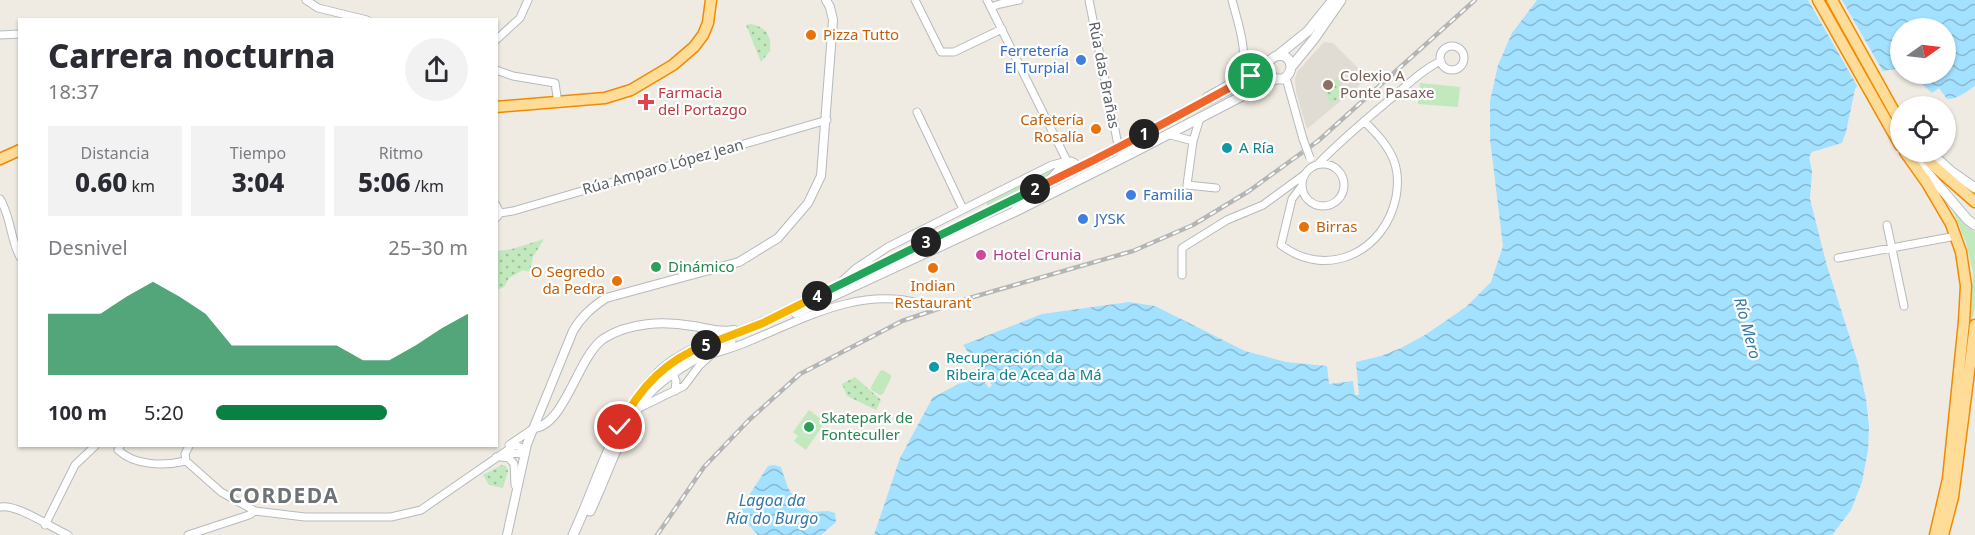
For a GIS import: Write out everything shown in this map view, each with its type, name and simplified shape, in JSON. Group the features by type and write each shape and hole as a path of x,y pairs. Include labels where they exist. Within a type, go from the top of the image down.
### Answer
{"highway":[{"path":"498,107 558,103 620,95 631,90 686,56 703,35 708,23 711,0"},
{"path":"1818,0 1890,110"},
{"path":"1832,0 1890,119"},
{"path":"0,159 18,151"},
{"path":"1912,162 1944,210 1956,236 1964,268 1965,302 1948,479 1935,535"},
{"path":"1931,162 1975,202"},
{"path":"1943,535 1953,497 1975,325"}],"main road":[{"path":"573,535 620,427 660,371 700,347 763,323 1046,184 1072,169 1118,149 1226,91 1266,65 1308,31 1333,0"},
{"path":"579,535 637,404 662,380 726,343 1014,212 1275,79 1286,78 1292,66 1320,32 1341,0"},
{"path":"1277,56 1286,57 1292,66"},
{"path":"1266,65 1269,73 1275,79"},
{"path":"1884,103 1890,108"},
{"path":"1884,103 1890,116"},
{"path":"1919,162 1975,225"},
{"path":"1941,162 1975,188"},
{"path":"890,259 902,258 962,236"},
{"path":"1969,364 1975,346"}],"street":[{"path":"306,0 318,8 359,18"},
{"path":"498,38 520,18 528,0"},
{"path":"507,535 525,454 573,331 582,317 606,298 740,262 778,238 808,203 821,176 827,120 833,20 826,0"},
{"path":"915,0 941,52 954,52 1002,29"},
{"path":"1019,0 989,4 1072,169"},
{"name":"Rúa das Brañas","path":"1089,0 1118,149"},
{"path":"1232,0 1245,56 1251,63 1266,65"},
{"path":"0,35 18,34"},
{"path":"1188,110 1239,76 1245,56"},
{"path":"1182,275 1182,248 1227,220 1263,205 1315,166 1429,66 1441,62"},
{"path":"498,71 513,76 555,83 558,103"},
{"path":"1286,78 1310,158 1315,166"},
{"path":"917,112 963,209"},
{"path":"1200,117 1192,141 1187,185 1216,188"},
{"name":"Rúa Amparo López Jean","path":"498,216 827,120"},
{"path":"1304,175 1301,187 1292,199 1281,245 1300,256 1322,260 1355,255 1371,243 1384,228 1393,210 1398,186 1395,162 1383,141 1364,121"},
{"path":"1167,134 1192,141"},
{"path":"1014,212 1021,202 1072,169 1118,149 1150,143"},
{"path":"838,285 855,269 888,247 963,209 1052,165 1072,169"},
{"path":"1301,187 1305,198 1316,206 1328,206 1338,200 1344,188 1341,175 1331,166 1315,166"},
{"path":"0,199 6,209 10,231 18,252"},
{"path":"1887,225 1904,306"},
{"path":"1838,258 1956,236"},
{"path":"888,247 890,259"},
{"path":"637,404 684,386 699,366 712,354 750,341 834,306 868,299 907,300 921,304"},
{"path":"188,447 184,454 186,461 221,492 255,511 305,517 391,517 421,510 534,428 550,420 567,396 588,356 601,341 612,334 640,325 658,323 725,332 748,324 763,323"},
{"path":"675,391 664,387 662,375 700,347"},
{"path":"673,374 676,381 675,391"},
{"path":"45,525 75,465 94,447"},
{"path":"120,447 118,450 130,459 164,464 186,461"},
{"path":"496,457 508,453 525,454"},
{"path":"496,457 509,458 514,464 515,498"},
{"path":"0,507 17,509 68,535"},
{"path":"188,535 255,511"}],"shaded area":[{"name":"Colexio A Ponte Pasaxe","path":"1324,42 1333,43 1368,78 1307,129 1296,92 1295,79 1297,72"}],"green space":[{"path":"751,24 764,30 769,37 770,51 761,62 746,25"},
{"path":"1336,78 1348,91 1331,104 1325,92"},
{"path":"1420,83 1460,87 1458,107 1418,104"},
{"path":"1056,168 1049,175 988,206 986,202"},
{"path":"1951,206 1965,225 1975,232 1975,309 1970,326 1973,272 1966,243"},
{"path":"544,239 533,257 530,272 523,270 509,278 504,287 498,290 498,251"},
{"path":"883,370 891,375 891,378 883,394 880,395 871,390 871,387 880,371"},
{"path":"855,377 881,400 876,410 847,396 842,384"},
{"name":"Skatepark de Fonteculler","path":"809,410 825,422 806,450 794,441 798,436 793,432"},
{"path":"502,465 506,466 508,471 503,488 489,485 483,475"}],"water":[{"name":"Río Mero","path":"1537,0 1975,0 1975,86 1956,98 1945,96 1939,88 1932,93 1922,84 1956,84 1956,18 1890,18 1890,70 1878,72 1859,83 1855,89 1842,143 1812,152 1809,157 1812,171 1810,199 1827,266 1858,363 1869,426 1868,450 1862,482 1851,510 1832,535 874,535 900,458 933,397 979,374 989,388 992,385 963,345 1042,314 1129,302 1155,306 1245,351 1286,362 1327,366 1329,384 1353,381 1355,395 1359,395 1356,362 1381,356 1425,335 1466,307 1491,282 1503,246 1490,139 1490,101 1498,65 1512,33"},
{"name":"Lagoa da Ría do Burgo","path":"768,466 781,467 788,488 798,503 811,512 835,513 836,522 821,535 758,535 742,517 742,506"}],"pier":[{"path":"1808,0 1842,0 1884,73 1868,80 1859,89"}],"railway":[{"path":"657,535 704,467 749,420 800,374 902,321 973,297 1133,251 1193,225 1249,191 1318,141 1475,0"}],"place":[{"name":"Pizza Tutto","path":"811,35"},
{"name":"Ferretería El Turpial","path":"1081,60"},
{"name":"Colexio A Ponte Pasaxe","path":"1328,85"},
{"name":"Farmacia del Portazgo","path":"646,102"},
{"name":"Cafetería Rosalía","path":"1096,129"},
{"name":"A Ría","path":"1227,148"},
{"name":"Familia","path":"1131,195"},
{"name":"JYSK","path":"1083,219"},
{"name":"Birras","path":"1304,227"},
{"name":"Hotel Crunia","path":"981,255"},
{"name":"Dinámico","path":"656,267"},
{"name":"Indian Restaurant","path":"933,268"},
{"name":"O Segredo da Pedra","path":"617,281"},
{"name":"Recuperación da Ribeira de Acea da Má","path":"934,367"},
{"name":"Skatepark de Fonteculler","path":"809,427"}],"district":[{"name":"CORDEDA","path":"284,496"}],"route":[{"path":"620,427 642,391 660,371 679,358 700,347 763,323 1094,160 1251,76"}]}
